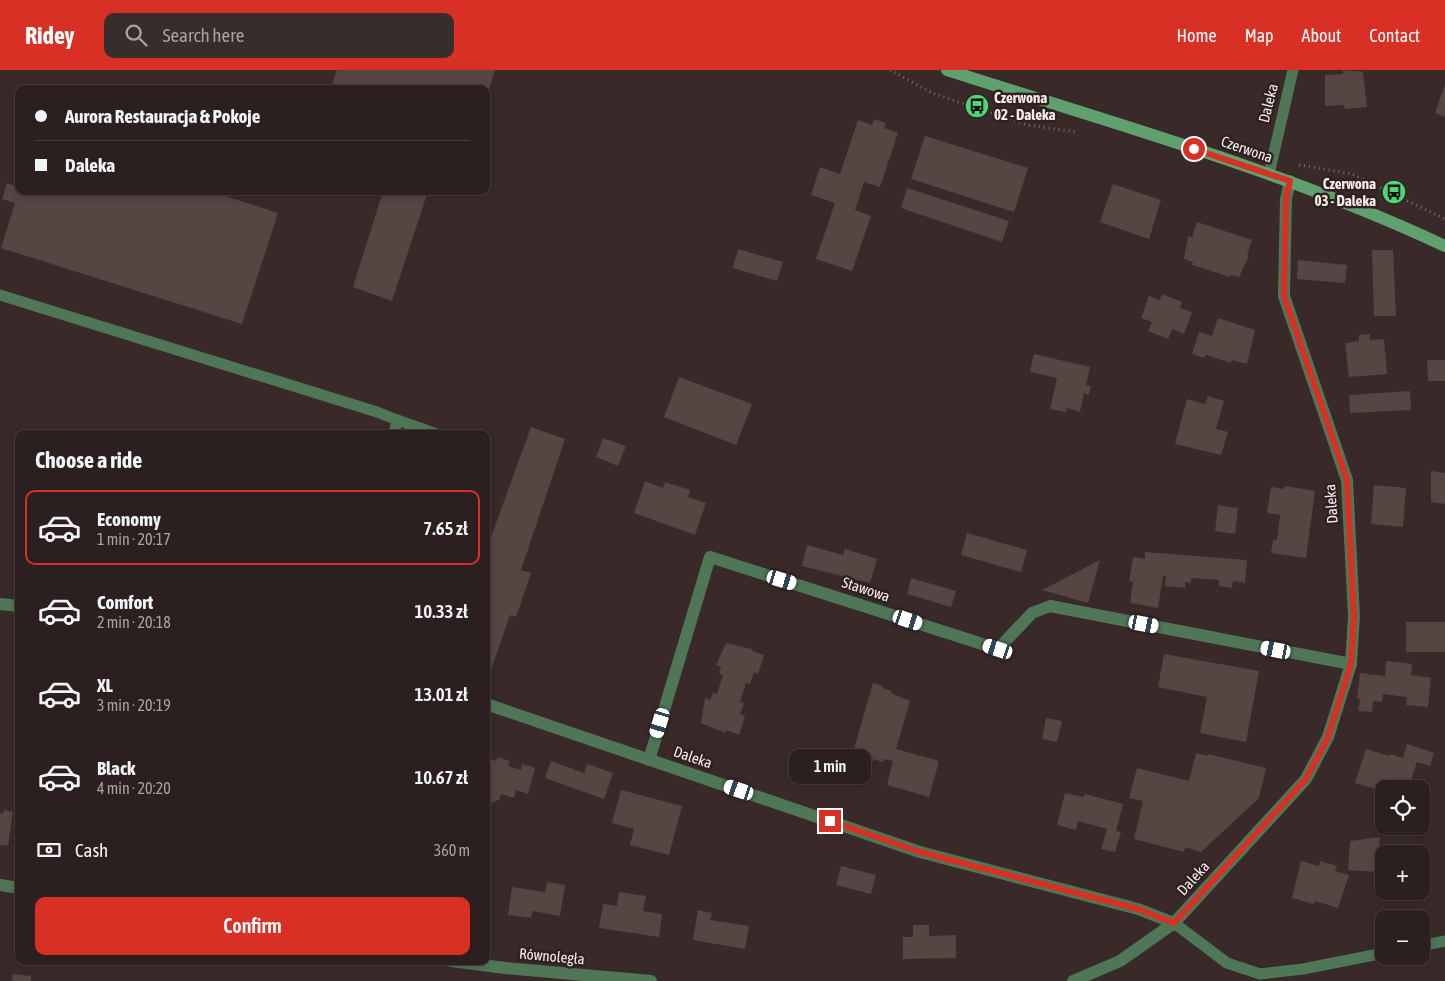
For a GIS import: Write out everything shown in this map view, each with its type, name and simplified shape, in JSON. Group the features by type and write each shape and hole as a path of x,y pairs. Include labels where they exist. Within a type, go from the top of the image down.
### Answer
{"main road":[{"name":"Czerwona","path":"947,70 1290,181 1385,218 1445,246"}],"street":[{"name":"Daleka","path":"490,705 920,852 1138,909 1174,923 1306,779 1328,737 1351,664 1354,616 1347,480 1284,296 1286,199 1290,181"},
{"name":"Stawowa","path":"649,760 710,557 998,649 1032,613 1050,606 1351,664"},
{"path":"0,604 15,606"},
{"path":"0,885 15,887"},
{"path":"1073,981 1120,961 1174,923"},
{"name":"Równoległa","path":"482,965 651,981"}],"lane":[{"name":"Daleka","path":"1269,174 1293,70"},
{"path":"0,295 426,430"},
{"path":"395,430 397,420"},
{"path":"1174,923 1227,963 1260,974 1303,969 1375,955"},
{"path":"1430,944 1445,941"}],"path":[{"path":"890,70 932,93 1027,125 1080,132"},
{"path":"1272,155 1299,165 1352,174 1445,219"}],"building":[{"path":"337,70 495,70 490,86 332,84"},
{"path":"1343,70 1363,72 1367,107 1345,109 1344,105 1325,106 1325,75 1343,74"},
{"path":"1445,84 1445,117 1435,113"},
{"path":"874,119 886,123 884,128 898,133 880,187 864,182 855,210 871,216 852,271 816,259 835,203 811,195 820,167 840,174 858,120 872,125"},
{"path":"925,136 1028,168 1014,212 911,179"},
{"path":"7,183 15,186 15,195 222,195 278,213 242,324 1,248 15,203 2,199"},
{"path":"1113,184 1161,200 1149,239 1100,222"},
{"path":"907,188 1009,221 1002,242 901,208"},
{"path":"382,195 427,195 392,301 353,287"},
{"path":"1197,222 1252,240 1247,255 1249,256 1239,277 1231,275 1230,277 1192,265 1193,262 1184,259 1188,236 1192,237"},
{"path":"738,249 783,262 777,281 733,268"},
{"path":"1372,250 1393,250 1396,316 1374,316"},
{"path":"1298,260 1347,265 1345,283 1297,279"},
{"path":"1162,294 1182,302 1180,308 1192,312 1184,334 1172,329 1168,339 1148,331 1152,322 1141,318 1149,296 1160,300"},
{"path":"1218,318 1255,330 1247,364 1232,360 1231,363 1206,355 1204,358 1192,354 1199,332 1212,336"},
{"path":"1370,334 1370,340 1384,339 1387,374 1349,377 1345,343 1359,341 1359,335"},
{"path":"1034,354 1090,367 1086,385 1091,386 1089,395 1084,393 1080,412 1067,408 1066,412 1050,409 1057,378 1030,372"},
{"path":"1427,360 1445,360 1445,381 1428,381"},
{"path":"679,377 752,404 736,445 664,417"},
{"path":"1410,391 1411,410 1350,413 1349,395"},
{"path":"1208,396 1224,401 1216,429 1228,432 1221,455 1175,444 1187,399 1205,404"},
{"path":"531,427 565,439 521,570 531,573 516,617 510,615 491,670 490,670 490,540"},
{"path":"603,438 626,446 618,466 596,457"},
{"path":"1431,471 1445,473 1445,504 1431,502"},
{"path":"645,481 663,488 665,482 690,490 688,497 706,503 695,535 634,513"},
{"path":"1374,485 1406,488 1403,527 1371,524"},
{"path":"1285,486 1315,491 1306,558 1271,553 1273,540 1277,540 1280,515 1267,513 1271,487 1284,489"},
{"path":"1218,505 1238,508 1235,534 1215,531"},
{"path":"967,533 1027,550 1021,572 961,555"},
{"path":"807,545 843,555 845,549 877,559 870,583 802,566"},
{"path":"1145,552 1247,560 1245,583 1233,581 1232,588 1219,586 1219,580 1191,578 1191,583 1185,582 1185,588 1165,586 1166,576 1163,576 1158,608 1130,603 1133,582 1129,581 1133,557 1145,559"},
{"path":"1100,560 1088,603 1042,590"},
{"path":"911,578 956,591 951,607 907,594"},
{"path":"1406,622 1445,622 1445,652 1406,652"},
{"path":"726,643 752,649 752,651 764,655 758,674 754,672 750,684 746,683 740,702 744,703 740,714 745,716 739,735 726,730 726,733 701,723 705,698 710,700 713,693 717,694 723,675 719,674 721,667 716,665"},
{"path":"1164,654 1259,671 1246,742 1200,733 1207,697 1158,687"},
{"path":"1386,661 1412,664 1411,675 1431,678 1428,707 1406,705 1407,697 1383,694 1382,702 1373,701 1372,712 1358,711 1360,699 1357,699 1360,673 1385,676"},
{"path":"873,683 883,686 882,688 892,691 891,693 910,701 896,749 939,761 929,797 887,785 893,761 884,759 883,762 873,759 872,763 851,760"},
{"path":"1046,718 1062,721 1057,742 1042,739"},
{"path":"1407,744 1434,753 1430,766 1417,762 1411,780 1375,780 1375,789 1355,783 1366,749 1403,758"},
{"path":"1196,753 1208,756 1208,754 1266,768 1259,798 1201,852 1185,847 1184,852 1134,839 1143,801 1129,798 1137,768 1189,781"},
{"path":"497,757 510,761 508,766 521,770 522,764 535,768 528,794 516,790 514,798 501,794 499,800 490,801 490,759 496,761"},
{"path":"551,761 584,773 587,764 613,773 604,799 545,778"},
{"path":"621,790 682,806 669,855 630,845 634,829 612,823"},
{"path":"1065,793 1084,797 1085,794 1123,804 1116,831 1121,832 1115,852 1101,849 1107,829 1078,821 1076,830 1057,825"},
{"path":"4,810 13,812 8,846 0,845 0,813 3,814"},
{"path":"1380,837 1379,845 1375,845 1375,872 1348,870 1350,841"},
{"path":"1301,861 1319,866 1320,861 1337,866 1335,871 1349,875 1338,908 1315,901 1313,904 1292,898"},
{"path":"841,866 876,875 871,894 836,885"},
{"path":"547,882 565,885 560,916 533,911 531,918 508,915 512,887 545,892"},
{"path":"619,892 646,896 643,911 662,914 659,937 599,928 603,904 617,906"},
{"path":"698,910 712,913 710,920 749,926 745,949 693,940"},
{"path":"913,925 929,925 929,936 956,935 956,958 903,959 903,937 913,937"},
{"path":"13,974 31,976 31,981 12,981"}],"place":[{"name":"Czerwona 02 - Daleka","path":"977,106"},
{"name":"Czerwona 03 - Daleka","path":"1394,192"}],"route":[{"path":"830,821 920,852 1138,909 1174,923 1306,779 1328,737 1351,664 1354,616 1347,480 1284,296 1286,199 1290,181 1194,149"}]}
